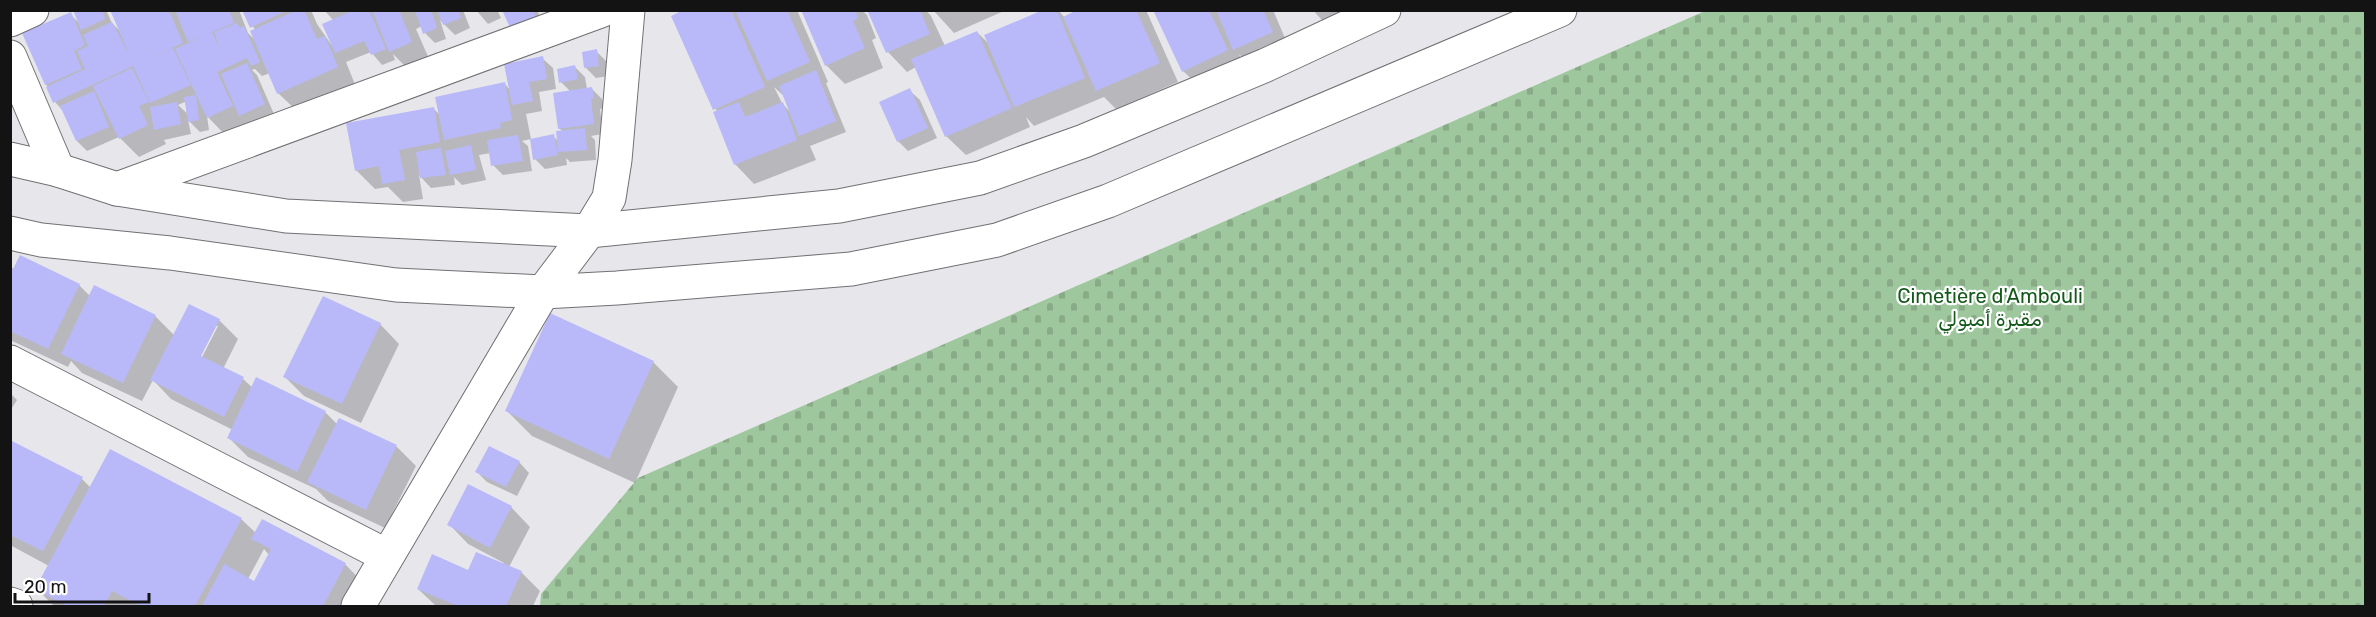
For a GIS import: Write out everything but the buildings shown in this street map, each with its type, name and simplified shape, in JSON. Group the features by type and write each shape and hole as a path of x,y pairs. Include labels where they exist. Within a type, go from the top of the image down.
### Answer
{"main road":[{"path":"10,20 32,10"},
{"path":"117,189 603,10"},
{"path":"358,606 543,291 589,231 609,198 615,159 628,10"},
{"path":"10,159 58,170 117,189 286,216 589,231 839,206 980,178 1084,141 1266,64 1384,10"},
{"path":"10,233 41,240 170,253 396,285 543,291 617,288 851,269 998,240 1108,201 1560,10"},
{"path":"10,57 58,170"},
{"path":"10,362 387,556"},
{"path":"10,604 16,606"}],"green space":[{"name":"Cimetière d'Ambouli مقبرة أمبولي","path":"1705,11 2365,11 2365,606 540,606 541,594 638,478"}]}
